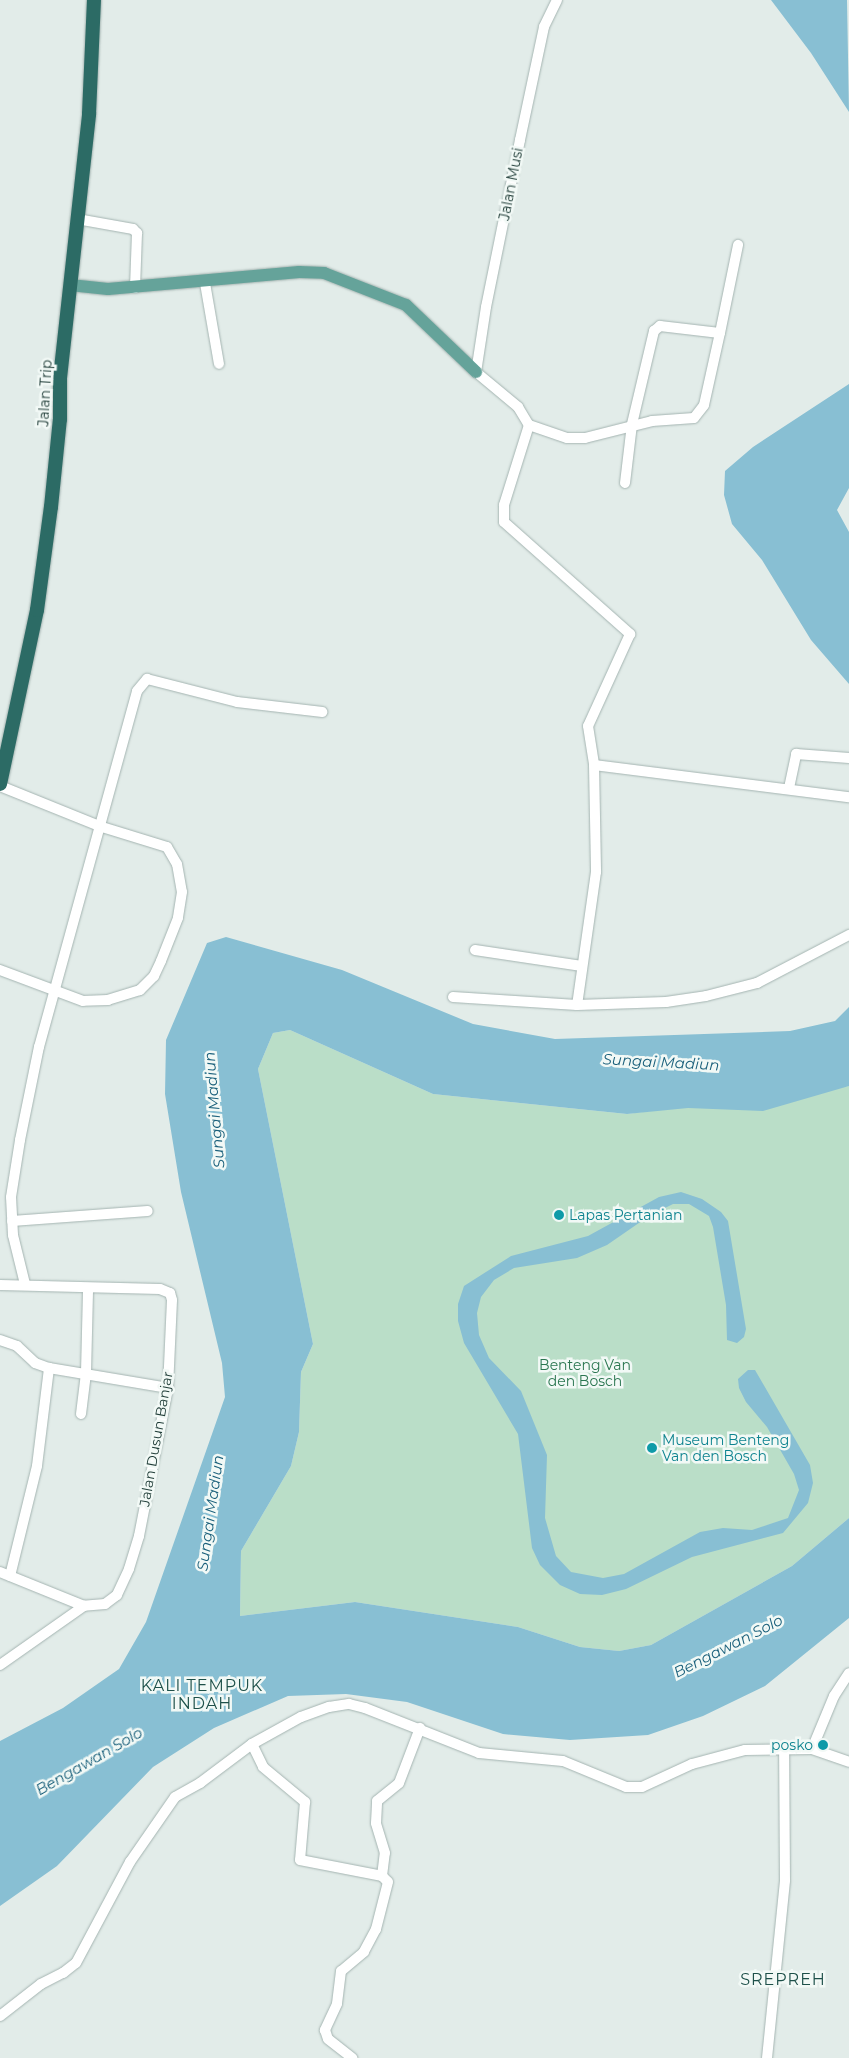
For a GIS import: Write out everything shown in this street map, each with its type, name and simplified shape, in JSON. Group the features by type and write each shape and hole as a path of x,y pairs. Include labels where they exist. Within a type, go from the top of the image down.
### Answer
{"highway":[{"name":"Jalan Trip","path":"0,785 37,610 58,445 60,378 88,114 94,0"}],"main road":[{"path":"70,284 108,289 135,288 204,283 313,271 341,278 386,295 418,313 476,372"}],"street":[{"name":"Jalan Musi","path":"476,372 520,140 544,27 557,0"},
{"path":"77,219 134,229 138,234 135,288"},
{"path":"476,372 518,407 529,425 567,438 585,438 632,424 698,416 704,405 738,245"},
{"path":"204,283 219,364"},
{"path":"625,484 632,424 656,328 720,333"},
{"path":"529,425 504,505 504,522 630,634 630,642 590,715 589,743 594,765 596,872 577,1005"},
{"path":"25,1284 12,1221 11,1197 20,1140 54,991 102,827 137,691 147,679 237,702 322,712"},
{"path":"789,788 796,754 849,758"},
{"path":"594,765 688,779 789,788 849,796"},
{"path":"0,785 102,827 166,847 177,864 182,884 178,918 154,976 140,990 91,1002 54,991 0,970"},
{"path":"453,997 577,1005 666,1002 738,990 779,974 849,935"},
{"path":"475,950 582,966"},
{"path":"12,1221 148,1211"},
{"name":"Jalan Dusun Banjar","path":"0,1285 25,1284 88,1289 160,1289 170,1293 172,1300 168,1388 139,1536 129,1569 117,1595 110,1602 84,1606 0,1665"},
{"path":"81,1414 86,1373 88,1289"},
{"path":"0,1340 13,1344 35,1363 49,1368 168,1388"},
{"path":"49,1368 37,1466 5,1574 84,1606"},
{"path":"812,1750 834,1696 849,1673"},
{"path":"0,2016 41,1984 63,1974 76,1963 130,1862 166,1806 252,1744 301,1717 340,1705 365,1708 420,1728 479,1753 563,1761 619,1785 635,1788 713,1756 784,1748 812,1750 849,1762"},
{"path":"352,2058 328,2039 325,2030 337,2004 341,1971 364,1952 376,1929 388,1886 382,1876 385,1853 376,1823 377,1801 399,1783 420,1728"},
{"path":"252,1744 263,1767 306,1802 300,1860 382,1876"},
{"path":"767,2058 786,1880 784,1748"}],"green space":[{"name":"Benteng Van den Bosch","path":"290,1030 433,1094 627,1114 849,1086 849,1518 792,1566 651,1645 619,1651 580,1647 518,1627 355,1602 240,1616 241,1551 291,1466 299,1432 301,1372 313,1344 258,1069 273,1033"}],"water":[{"path":"771,0 847,0 849,112 811,53"},
{"path":"849,384 849,488 837,510 849,532 849,684 811,640 762,560 732,524 724,495 725,471 753,447"},
{"path":"226,937 342,970 473,1024 555,1039 790,1031 835,1021 849,1007 849,1086 763,1111 688,1108 627,1114 433,1094 290,1030 273,1033 258,1069 313,1344 301,1372 299,1432 291,1466 241,1551 240,1616 355,1602 518,1627 580,1647 619,1651 651,1645 792,1566 849,1518 849,1618 765,1686 703,1716 648,1735 570,1740 503,1734 407,1702 346,1694 288,1696 214,1728 153,1767 57,1866 0,1906 0,1741 63,1708 119,1669 146,1622 225,1397 222,1363 181,1192 165,1094 166,1040 207,943"},
{"path":"681,1192 702,1199 721,1212 728,1221 746,1329 744,1337 737,1343 727,1340 726,1305 713,1227 709,1216 689,1204 673,1204 649,1216 607,1245 577,1258 514,1268 494,1280 481,1297 477,1313 479,1335 489,1358 521,1391 547,1455 545,1518 556,1556 571,1572 603,1578 624,1574 700,1532 723,1528 752,1530 788,1518 799,1490 794,1474 767,1427 746,1402 739,1388 738,1379 748,1370 755,1370 810,1465 813,1483 808,1503 783,1533 692,1557 626,1589 602,1595 580,1594 560,1585 540,1565 532,1548 518,1434 464,1343 458,1321 458,1304 464,1286 511,1256 588,1236 659,1197"}],"place":[{"name":"Lapas Pertanian","path":"559,1215"},
{"name":"Museum Benteng Van den Bosch","path":"652,1448"},
{"name":"posko","path":"823,1745"}],"district":[{"name":"KALI TEMPUK INDAH","path":"202,1695"},
{"name":"SREPREH","path":"783,1980"}],"water label":[{"name":"Sungai Madiun","path":"661,1062"},
{"name":"Sungai Madiun","path":"214,1110"},
{"name":"Sungai Madiun","path":"210,1513"},
{"name":"Bengawan Solo","path":"728,1646"},
{"name":"Bengawan Solo","path":"89,1761"}]}
